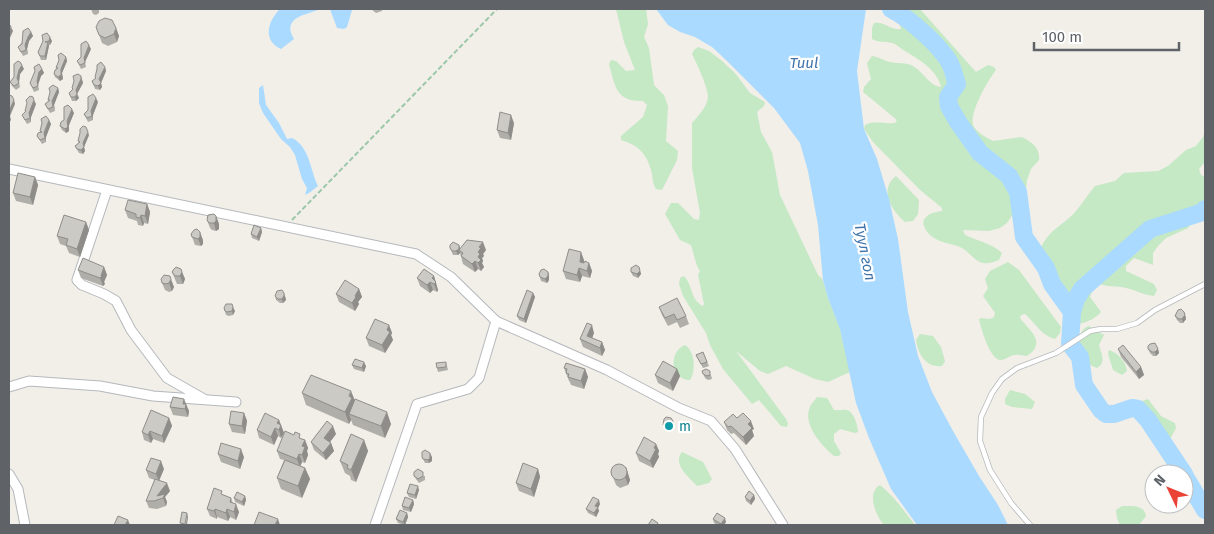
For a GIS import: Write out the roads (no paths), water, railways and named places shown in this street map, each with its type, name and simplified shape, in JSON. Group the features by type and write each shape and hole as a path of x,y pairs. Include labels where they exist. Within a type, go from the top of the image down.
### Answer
{"street":[{"path":"9,168 416,254 452,278 496,321 607,370 679,408 711,421 735,449 783,525"},
{"path":"107,190 77,280 116,301 131,330 168,378 204,399"},
{"path":"375,525 417,404 468,388 479,378 496,321"},
{"path":"9,387 29,380 100,386 153,396 236,402"},
{"path":"9,474 18,489 25,525"}],"lane":[{"path":"1030,525 1011,503 990,470 980,442 982,417 992,393 1002,379 1017,368 1056,353 1090,331 1101,329 1117,330 1138,323 1155,310 1205,284"}],"water":[{"path":"280,9 321,9 302,15 293,21 291,32 294,39 281,49 271,41 269,36 272,19"},
{"path":"330,9 352,10 347,27 344,29 337,28"},
{"name":"Tuul","path":"656,9 866,9 857,71 864,129 877,159 889,199 898,239 908,312 918,356 932,392 1008,525 917,525 891,489 856,403 840,329 823,280 818,225 808,171 800,143 774,108 726,60 712,47 668,25"},
{"path":"263,85 266,105 279,123 287,139 292,138 298,142 309,159 318,186 305,195 307,188 302,179 295,155 263,113 259,103 259,88"}],"waterway":[{"path":"891,9 899,13 926,35 948,60 957,84 948,97 949,106 980,153 1009,176 1018,192 1024,237 1046,268 1052,284 1072,312 1070,344 1080,357 1084,385 1101,410 1106,414 1114,414 1132,408 1138,409 1148,420 1177,464"},
{"path":"1072,312 1076,299 1082,289 1150,229 1203,212 1205,209"},
{"path":"1194,492 1205,510"}],"place":[{"name":"m","path":"669,426"}],"water label":[{"name":"Туул гол","path":"865,252"}]}
